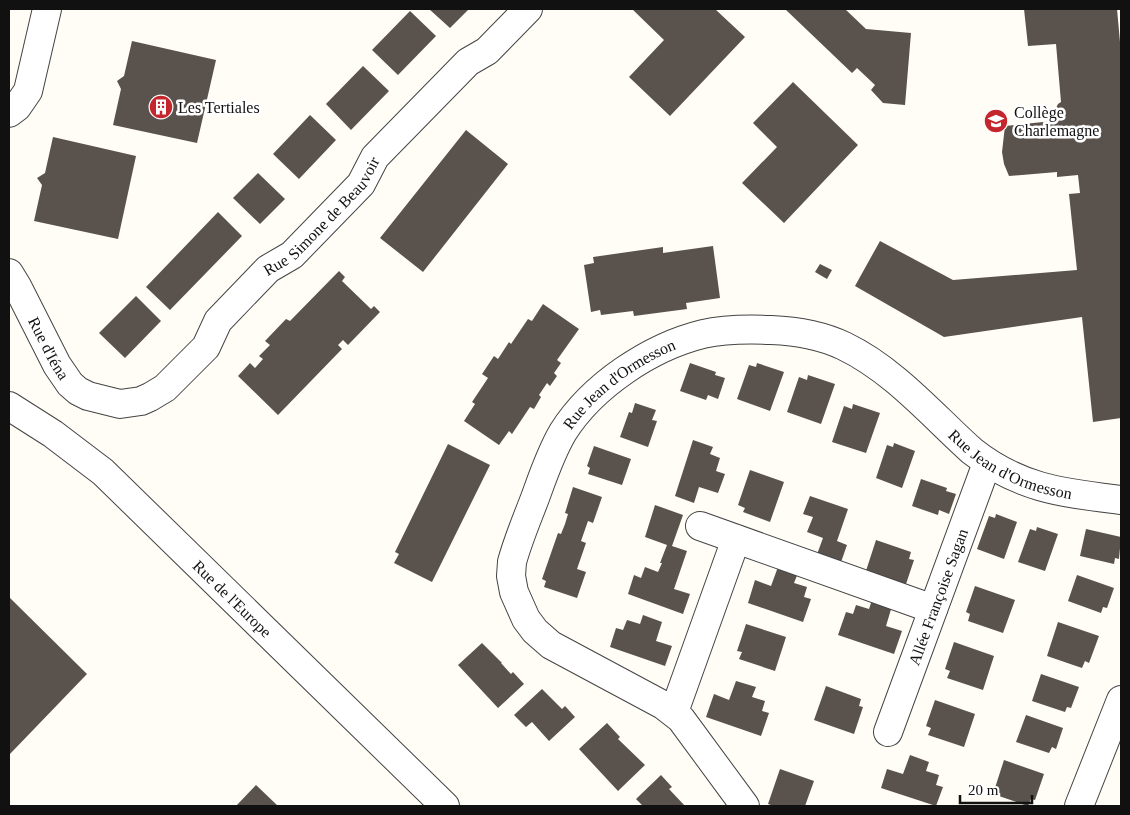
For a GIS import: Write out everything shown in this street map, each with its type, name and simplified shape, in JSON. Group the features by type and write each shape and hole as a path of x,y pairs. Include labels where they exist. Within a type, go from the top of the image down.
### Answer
{"street":[{"path":"9,114 28,92 46,9"},
{"name":"Rue Simone de Beauvoir","path":"108,402 120,404 141,401 165,388 206,347 218,321 268,270 292,255 361,184 375,157 468,62 487,51 528,9"},
{"name":"Rue d'Iéna","path":"9,274 17,286 56,364 66,379 78,392 108,402"},
{"name":"Rue Jean d'Ormesson","path":"745,806 686,725 674,712 663,704 551,645 535,631 526,619 514,592 511,576 512,562 550,459 563,433 592,396 623,371 647,357 702,334 752,329 810,334 832,341 872,362 886,372 987,463 1019,479 1050,490 1121,500"},
{"name":"Rue de l'Europe","path":"9,406 53,434 104,472 446,806"},
{"name":"Allée Françoise Sagan","path":"888,732 987,463"},
{"path":"700,526 933,609"},
{"path":"674,712 736,539"},
{"path":"1079,806 1121,700"}],"building":[{"path":"429,9 469,9 450,28"},
{"path":"632,9 715,9 745,37 670,116 629,77 664,40"},
{"path":"785,9 845,9 866,29 911,33 905,105 883,103 871,90 875,85 857,68 852,73"},
{"path":"1024,9 1117,9 1121,53 1121,418 1093,422 1082,317 944,337 855,286 880,241 953,280 1077,270 1069,194 1080,193 1078,175 1057,177 1057,172 1009,176 1004,164 1002,152 1005,126 1063,120 1062,115 1058,113 1056,108 1061,102 1056,44 1028,46"},
{"path":"410,11 436,36 398,75 372,50"},
{"name":"Les Tertiales","path":"132,41 216,60 197,143 113,125 121,89 117,81 124,76"},
{"path":"363,66 389,91 351,130 326,104"},
{"path":"793,82 858,145 784,223 742,183 777,147 753,123"},
{"path":"310,115 336,140 299,179 273,154"},
{"path":"466,130 508,164 423,272 380,238"},
{"path":"53,137 136,156 118,239 34,221 42,185 37,178 45,173"},
{"path":"258,173 285,199 260,224 233,198"},
{"path":"218,212 242,236 170,310 146,287"},
{"path":"713,246 720,298 686,303 687,309 634,316 633,311 601,315 600,310 591,312 584,265 594,263 593,257 663,247 663,253"},
{"path":"820,264 832,270 827,279 815,272"},
{"path":"339,271 345,277 342,281 371,309 374,306 380,312 348,345 343,340 338,345 342,349 278,415 238,376 250,363 255,368 263,359 259,356 270,345 265,341 286,319 290,321"},
{"path":"136,296 161,321 125,358 99,333"},
{"path":"543,304 579,329 557,360 561,363 554,373 557,376 550,386 547,383 539,395 541,397 534,409 530,407 512,434 509,431 499,445 464,421 475,404 472,402 488,378 482,374 494,356 498,359 528,319 532,321"},
{"path":"690,363 716,372 715,375 725,378 718,399 708,395 706,400 680,391"},
{"path":"757,363 784,372 770,411 737,399 749,365 756,367"},
{"path":"808,375 835,384 821,424 787,412 799,377 807,380"},
{"path":"635,403 656,410 652,420 657,421 648,447 620,437 629,412 632,413"},
{"path":"853,404 880,413 866,453 832,442 844,406 852,409"},
{"path":"693,440 713,447 710,454 720,458 716,471 725,474 718,493 699,487 694,503 675,496"},
{"path":"894,443 915,451 902,488 876,478 887,445 893,447"},
{"path":"448,444 490,465 432,582 394,563 399,554 395,552"},
{"path":"594,446 631,459 622,485 588,474 590,468 587,466"},
{"path":"750,470 784,482 770,522 743,512 745,508 738,505"},
{"path":"921,479 947,488 946,491 956,494 949,514 939,510 938,515 912,506"},
{"path":"573,487 602,497 593,523 588,521 581,541 586,543 577,569 586,572 577,598 544,587 546,581 542,579 558,533 561,534 565,524 568,514 565,513"},
{"path":"810,496 848,509 837,541 847,545 840,565 816,557 823,538 807,532 813,517 803,514"},
{"path":"655,505 683,515 672,546 687,551 674,589 690,594 683,614 628,594 634,575 641,578 645,567 658,572 662,563 660,563 667,545 645,537"},
{"path":"996,514 1017,522 1004,559 977,549 989,516 995,518"},
{"path":"1037,527 1058,534 1045,571 1018,562 1030,529 1036,531"},
{"path":"1086,529 1121,537 1119,559 1115,558 1114,564 1080,556"},
{"path":"876,540 911,552 909,559 914,560 905,587 865,574"},
{"path":"778,567 798,573 794,583 807,587 804,597 811,599 803,622 748,603 755,580 771,586"},
{"path":"1077,575 1114,588 1107,608 1103,607 1101,613 1068,601"},
{"path":"975,586 1015,600 1003,633 968,621 970,614 966,612"},
{"path":"9,597 87,674 9,755"},
{"path":"872,600 892,606 886,626 902,631 894,654 838,635 846,612 853,614 856,605 869,609"},
{"path":"643,615 662,622 656,641 672,646 665,666 610,647 616,628 623,630 627,620 640,624"},
{"path":"1058,622 1099,636 1089,663 1085,661 1082,668 1047,656"},
{"path":"746,624 786,637 775,671 739,659 742,652 737,651"},
{"path":"954,642 994,656 983,690 947,678 950,671 945,669"},
{"path":"482,643 511,674 513,672 524,684 498,708 458,665"},
{"path":"1041,674 1079,687 1071,708 1067,707 1065,712 1032,701"},
{"path":"736,681 756,687 752,697 765,701 762,711 769,713 761,736 706,717 714,694 729,700"},
{"path":"826,686 861,699 859,706 863,707 854,734 814,720"},
{"path":"542,689 562,709 565,706 575,717 549,741 532,722 526,727 514,715"},
{"path":"935,700 975,714 964,747 928,735 931,728 926,726"},
{"path":"1026,715 1063,728 1056,749 1052,747 1049,753 1016,742"},
{"path":"607,723 620,737 618,739 645,765 618,791 579,749"},
{"path":"910,755 929,762 926,771 939,775 936,785 943,787 936,806 881,788 887,769 903,774"},
{"path":"1004,760 1044,774 1035,800 1031,799 1028,806 993,794"},
{"path":"780,769 814,781 805,806 774,806 768,804"},
{"path":"661,775 672,787 669,789 685,806 643,806 636,799"},
{"path":"256,785 278,806 236,806"}],"place":[{"name":"Les Tertiales","path":"161,107"},
{"name":"Collège Charlemagne","path":"996,121"}]}
